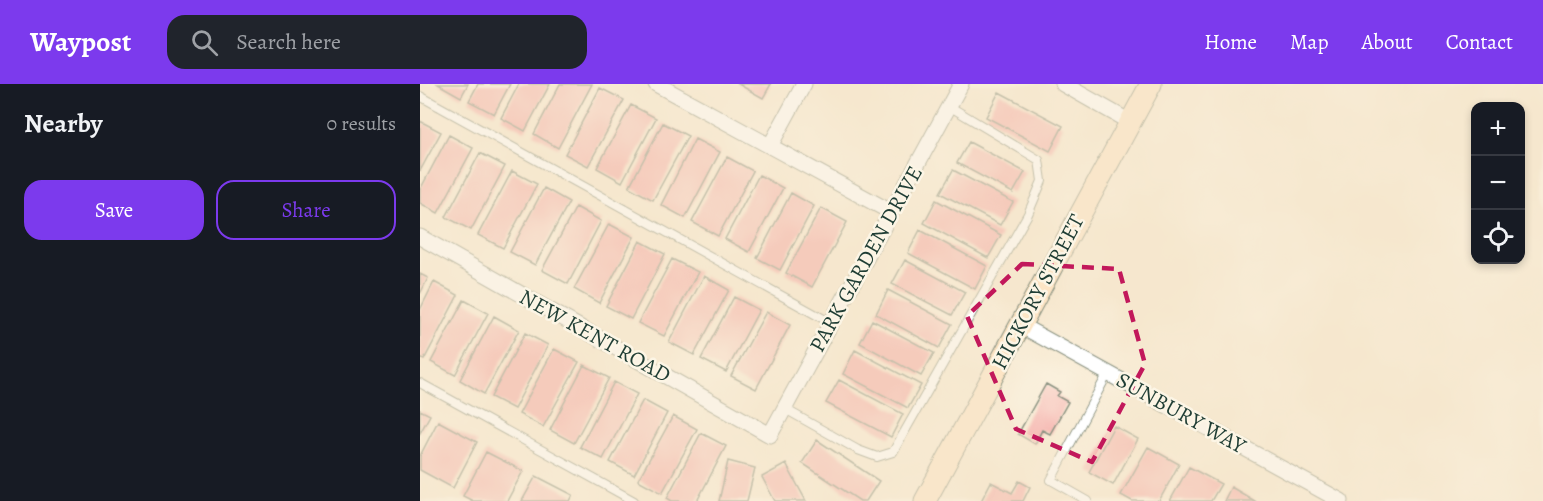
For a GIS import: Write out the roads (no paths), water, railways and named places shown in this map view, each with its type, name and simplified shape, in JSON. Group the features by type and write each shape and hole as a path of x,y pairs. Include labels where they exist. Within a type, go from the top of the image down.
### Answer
{"street":[{"path":"770,146 804,84"},
{"name":"PARK GARDEN DRIVE","path":"771,435 961,84"},
{"path":"1062,84 1130,122"},
{"name":"HICKORY STREET","path":"925,501 1151,84"},
{"path":"662,85 891,212"},
{"name":"NEW KENT ROAD","path":"420,237 771,435"},
{"name":"SUNBURY WAY","path":"1020,325 1341,501"}],"lane":[{"path":"420,96 831,323"},
{"path":"785,409 858,450 877,457 893,452 1028,214 1042,181 1039,160 949,106"},
{"path":"1088,501 1051,480 1108,373"},
{"path":"420,383 634,501"}]}
